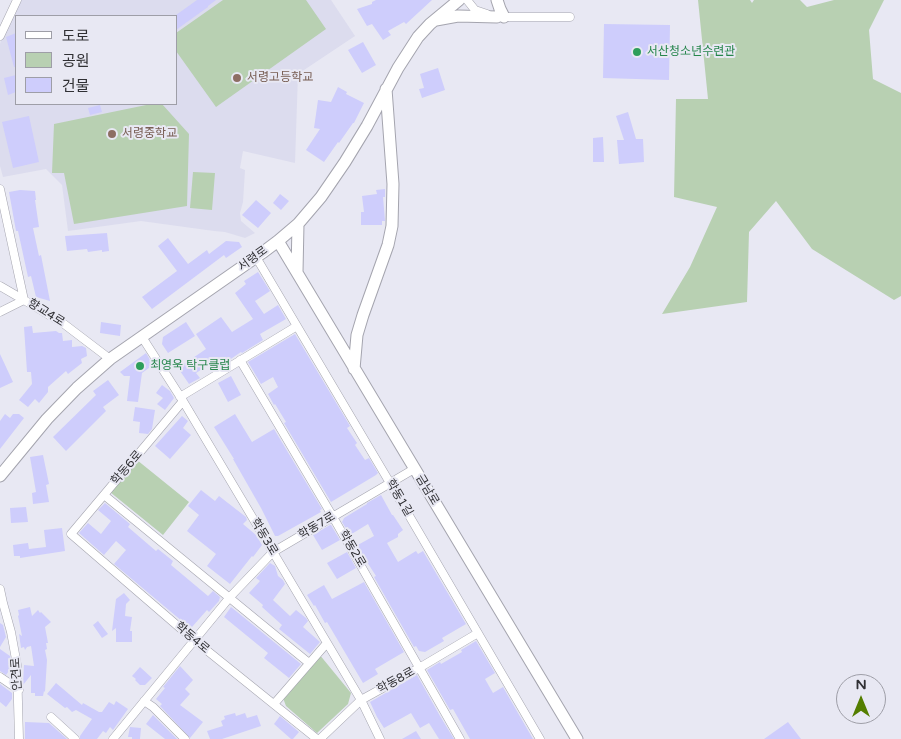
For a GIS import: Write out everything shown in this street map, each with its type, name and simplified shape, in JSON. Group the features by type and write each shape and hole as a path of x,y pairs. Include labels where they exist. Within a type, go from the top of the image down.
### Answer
{"street":[{"path":"0,36 16,0"},
{"name":"서령로","path":"1,472 77,388 110,360 256,257 298,224 321,197 345,162 418,37 430,24 459,0"},
{"path":"467,0 477,11 500,17"},
{"path":"497,0 500,17"},
{"path":"430,24 453,17 570,17"},
{"path":"354,369 357,335 388,244 392,226 394,184 386,89"},
{"name":"향교4로","path":"0,189 24,300 64,324 110,360"},
{"path":"297,273 298,224"},
{"name":"금남로","path":"278,241 577,739"},
{"name":"학동1길","path":"256,257 540,739"},
{"path":"0,286 24,300"},
{"path":"0,312 24,300"},
{"name":"학동6로","path":"71,534 181,399 240,360 297,326"},
{"name":"학동3로","path":"142,337 327,643 380,739"},
{"name":"학동2로","path":"240,360 333,516 460,739"},
{"name":"학동7로","path":"112,739 230,597 273,552 414,469"},
{"path":"104,495 309,663"},
{"name":"학동4로","path":"71,534 194,640 318,739"},
{"path":"0,589 2,613"},
{"name":"안견로","path":"2,613 13,640 17,665 20,739"},
{"name":"학동8로","path":"318,739 360,700 420,668 478,633"},
{"path":"274,704 327,643"},
{"path":"0,677 18,690"},
{"path":"144,701 153,707 185,739"},
{"path":"51,717 76,739"}],"shaded area":[{"path":"20,0 331,0 355,36 298,74 295,163 243,151 240,168 245,170 243,202 240,213 241,221 255,233 245,238 225,232 141,221 68,231 62,185 46,169 3,177 0,166 0,44"}],"green space":[{"path":"223,0 306,0 326,29 216,107 178,54 178,32"},
{"path":"698,0 750,0 752,3 754,0 800,0 807,7 834,0 884,0 869,30 873,79 901,93 901,296 894,300 812,249 776,201 749,232 747,302 662,314 690,267 717,207 674,197 676,99 708,99"},
{"path":"146,105 163,105 189,134 187,206 74,224 64,173 52,173 54,124"},
{"path":"193,172 215,173 212,210 190,208"},
{"path":"137,460 189,502 163,535 110,492"},
{"path":"319,654 351,693 348,704 317,733 286,706 283,698"}],"building":[{"path":"197,0 216,0 178,29 178,15 176,15"},
{"path":"376,0 432,0 406,24 404,22 388,31 391,35 383,40 372,24 367,26 357,9 372,4"},
{"name":"서산청소년수련관","path":"604,24 670,25 669,80 603,78"},
{"path":"15,33 15,67 14,67 6,37"},
{"path":"363,42 376,65 362,73 348,50"},
{"path":"438,68 445,90 422,98 419,89 424,88 420,74"},
{"path":"15,75 15,92 8,95 4,78"},
{"path":"338,87 347,92 346,94 364,103 354,123 324,162 306,150 320,129 314,128 318,100 331,102"},
{"path":"100,105 102,112 90,115 88,108"},
{"path":"628,112 636,139 643,139 644,162 619,164 617,140 624,140 616,116"},
{"path":"29,116 39,162 13,168 2,122"},
{"path":"603,137 604,162 593,162 593,138"},
{"path":"385,189 385,197 383,197 385,221 382,221 382,225 361,225 361,212 364,212 362,196 377,194 376,190"},
{"path":"20,190 35,191 39,227 33,228 39,256 41,255 50,301 36,297 31,276 28,277 18,231 16,231 9,192"},
{"path":"280,194 289,201 281,210 273,203"},
{"path":"256,200 271,213 258,228 242,215"},
{"path":"107,233 109,251 88,252 87,249 67,251 65,236"},
{"path":"168,238 188,264 207,250 209,254 226,241 239,242 242,247 226,258 224,255 152,309 142,297 177,271 158,246"},
{"path":"258,272 270,291 255,301 264,314 278,305 286,319 260,334 263,340 216,369 212,363 196,373 200,378 189,384 178,368 206,349 196,334 221,317 232,332 253,319 235,293 246,284 244,281"},
{"path":"101,322 121,325 120,336 100,333"},
{"path":"186,322 195,336 168,353 162,344 163,337"},
{"path":"32,326 33,333 56,331 62,333 63,341 72,340 72,347 82,346 86,348 87,356 81,359 82,363 68,374 66,371 48,387 48,392 39,403 35,399 28,407 19,400 32,384 31,372 27,372 24,327"},
{"path":"295,334 350,426 347,428 357,443 355,445 365,460 369,458 378,473 331,502 268,394 278,387 273,377 261,384 248,362"},
{"path":"146,353 153,365 142,373 138,402 127,401 130,376 124,376 120,372"},
{"path":"0,354 13,382 0,388"},
{"path":"231,376 241,395 228,402 218,383"},
{"path":"108,380 119,395 103,407 106,411 66,451 53,437 96,395 93,391"},
{"path":"162,385 170,391 174,398 165,410 157,404 163,398 156,393"},
{"path":"135,407 155,410 152,429 148,434 139,433 140,422 133,421"},
{"path":"5,414 10,418 13,414 19,414 24,418 0,449 0,421"},
{"path":"235,414 252,442 274,429 322,509 320,510 321,512 275,536 234,459 214,427"},
{"path":"182,416 188,421 183,428 191,435 170,459 155,446"},
{"path":"43,455 49,484 46,485 49,502 33,504 32,493 36,492 30,457"},
{"path":"201,490 215,501 219,496 246,517 247,520 243,524 256,535 262,545 230,584 207,566 216,554 187,531 199,515 188,506"},
{"path":"381,495 403,530 398,534 398,537 387,543 398,562 416,551 418,554 423,551 466,624 442,638 444,641 425,652 419,651 416,646 414,647 374,577 376,576 356,546 374,536 368,524 350,535 342,522 344,518"},
{"path":"105,503 130,524 128,527 156,551 158,549 173,561 171,565 208,596 213,591 220,597 219,601 209,612 207,610 192,627 190,625 189,627 114,564 126,550 116,541 104,555 79,533 88,523 101,534 111,521 98,510"},
{"path":"26,507 28,522 11,523 10,508"},
{"path":"330,525 340,540 322,550 313,535"},
{"path":"62,528 65,551 20,558 20,556 14,556 13,545 28,543 29,549 46,547 44,530"},
{"path":"347,552 356,568 337,579 327,563"},
{"path":"270,563 275,566 278,576 285,584 273,600 290,616 296,610 306,618 308,621 303,627 320,642 310,654 279,629 282,625 249,593 260,581 256,578"},
{"path":"364,582 404,652 375,669 378,674 363,683 327,622 325,623 307,595 324,585 332,599"},
{"path":"124,593 130,600 126,604 125,616 132,617 130,631 132,631 132,642 116,642 116,628 112,631 116,599"},
{"path":"30,607 32,616 38,610 51,622 45,627 48,643 46,643 47,649 45,650 47,660 45,692 43,696 35,696 35,693 31,693 31,675 23,685 24,665 34,666 31,646 25,650 24,647 21,648 19,634 22,636 18,610"},
{"path":"231,607 301,664 289,678 264,658 268,653 224,617"},
{"path":"98,621 108,634 102,638 93,625"},
{"path":"0,623 3,625 6,637 0,647"},
{"path":"476,641 495,673 485,679 493,693 503,687 533,739 470,739 453,709 450,710 427,670 462,652 461,650"},
{"path":"0,649 10,656 11,661 8,665 11,665 11,668 6,675 0,671"},
{"path":"180,666 193,680 185,689 190,694 180,705 203,722 190,738 160,706 162,704 156,699"},
{"path":"140,667 152,678 145,685 140,685 132,676"},
{"path":"417,675 454,739 439,739 429,723 420,728 411,713 384,728 377,717 370,702"},
{"path":"56,683 82,705 83,703 99,712 102,712 109,702 114,705 116,701 128,709 113,730 110,727 106,733 103,731 97,739 80,739 80,736 92,719 76,710 72,712 47,694"},
{"path":"0,684 12,693 12,699 6,707 0,702"},
{"path":"235,713 236,716 245,713 247,718 257,715 261,726 222,739 210,739 207,731 223,726 221,721 225,719 224,716"},
{"path":"153,715 177,739 165,739 146,724"},
{"path":"280,716 299,732 293,739 274,724"},
{"path":"25,722 49,723 67,739 25,739"},
{"path":"788,722 801,739 764,739"},
{"path":"130,727 141,728 140,739 128,737"},
{"path":"416,731 421,739 402,739"}],"place":[{"name":"서산청소년수련관","path":"637,52"},
{"name":"서령고등학교","path":"237,78"},
{"name":"서령중학교","path":"112,134"},
{"name":"최영욱 탁구클럽","path":"140,366"}]}
